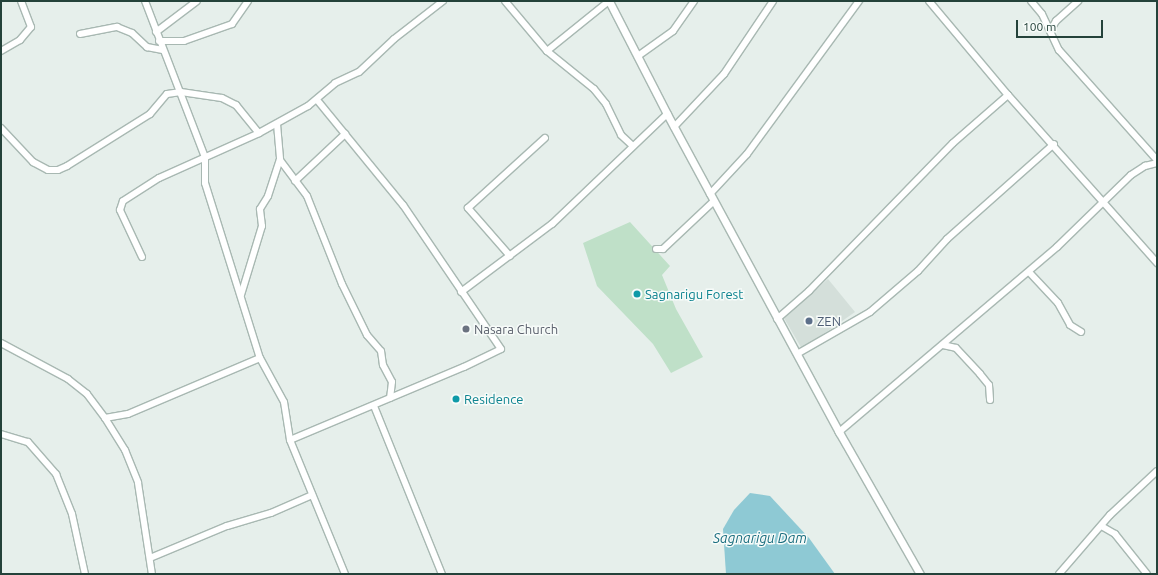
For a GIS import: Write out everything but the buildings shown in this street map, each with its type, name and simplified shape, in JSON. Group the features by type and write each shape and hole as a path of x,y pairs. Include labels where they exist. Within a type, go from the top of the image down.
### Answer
{"street":[{"path":"1,51 20,40 31,27 21,1"},
{"path":"145,1 159,41 181,92 205,157 205,183 260,358 284,402 290,440 345,574"},
{"path":"156,32 197,1"},
{"path":"159,41 184,41 232,24 248,1"},
{"path":"142,257 120,210 121,204 160,178 259,133 317,100 335,83 359,72 394,39 443,1"},
{"path":"505,1 547,51 594,89 606,104 621,135 633,146"},
{"path":"547,51 609,1 667,114 777,319 920,574"},
{"path":"638,56 673,31 694,1"},
{"path":"674,127 724,74 773,1"},
{"path":"710,194 747,154 859,1"},
{"path":"929,1 1008,95 1054,144 1157,263"},
{"path":"1031,1 1042,14 1056,46 1157,160"},
{"path":"1050,32 1056,21 1078,1"},
{"path":"80,34 117,27 132,33 148,47 163,50"},
{"path":"1,128 33,162 48,170 58,170 150,114 167,94 181,92 222,98 234,103 259,133"},
{"path":"777,319 816,284 953,143 1008,95"},
{"path":"290,440 464,368 501,349 403,205 317,100"},
{"path":"461,292 552,224 667,114"},
{"path":"241,295 262,226 260,209 268,196 280,160 277,124"},
{"path":"295,181 345,134"},
{"path":"510,256 468,208 545,138"},
{"path":"797,354 870,312 918,271 947,239 1054,144"},
{"path":"280,160 307,196 342,284 367,335 381,351 383,365 392,382 390,398"},
{"path":"839,432 1029,272 1136,171 1157,163"},
{"path":"656,249 663,249 714,201"},
{"path":"1029,272 1058,302 1070,325 1081,332"},
{"path":"1,343 68,378 87,394 105,418 135,472 152,574"},
{"path":"943,345 956,348 980,374 989,385 990,400"},
{"path":"105,418 128,414 260,358"},
{"path":"374,406 442,574"},
{"path":"1,434 28,442 56,474 72,514 85,574"},
{"path":"1059,574 1103,527 1110,515 1157,472"},
{"path":"150,558 227,526 271,513 312,495"},
{"path":"1103,527 1115,534 1147,574"}],"shaded area":[{"path":"828,279 855,312 802,349 784,318"}],"green space":[{"name":"Sagnarigu Forest","path":"630,222 670,266 662,275 676,309 703,357 671,373 653,344 597,286 583,243"}],"water":[{"name":"Sagnarigu Dam","path":"750,493 770,496 809,538 835,574 726,574 723,529 734,510"}],"place":[{"name":"Sagnarigu Forest","path":"637,294"},
{"name":"ZEN","path":"809,321"},
{"name":"Nasara Church","path":"466,329"},
{"name":"Residence","path":"456,399"}]}
